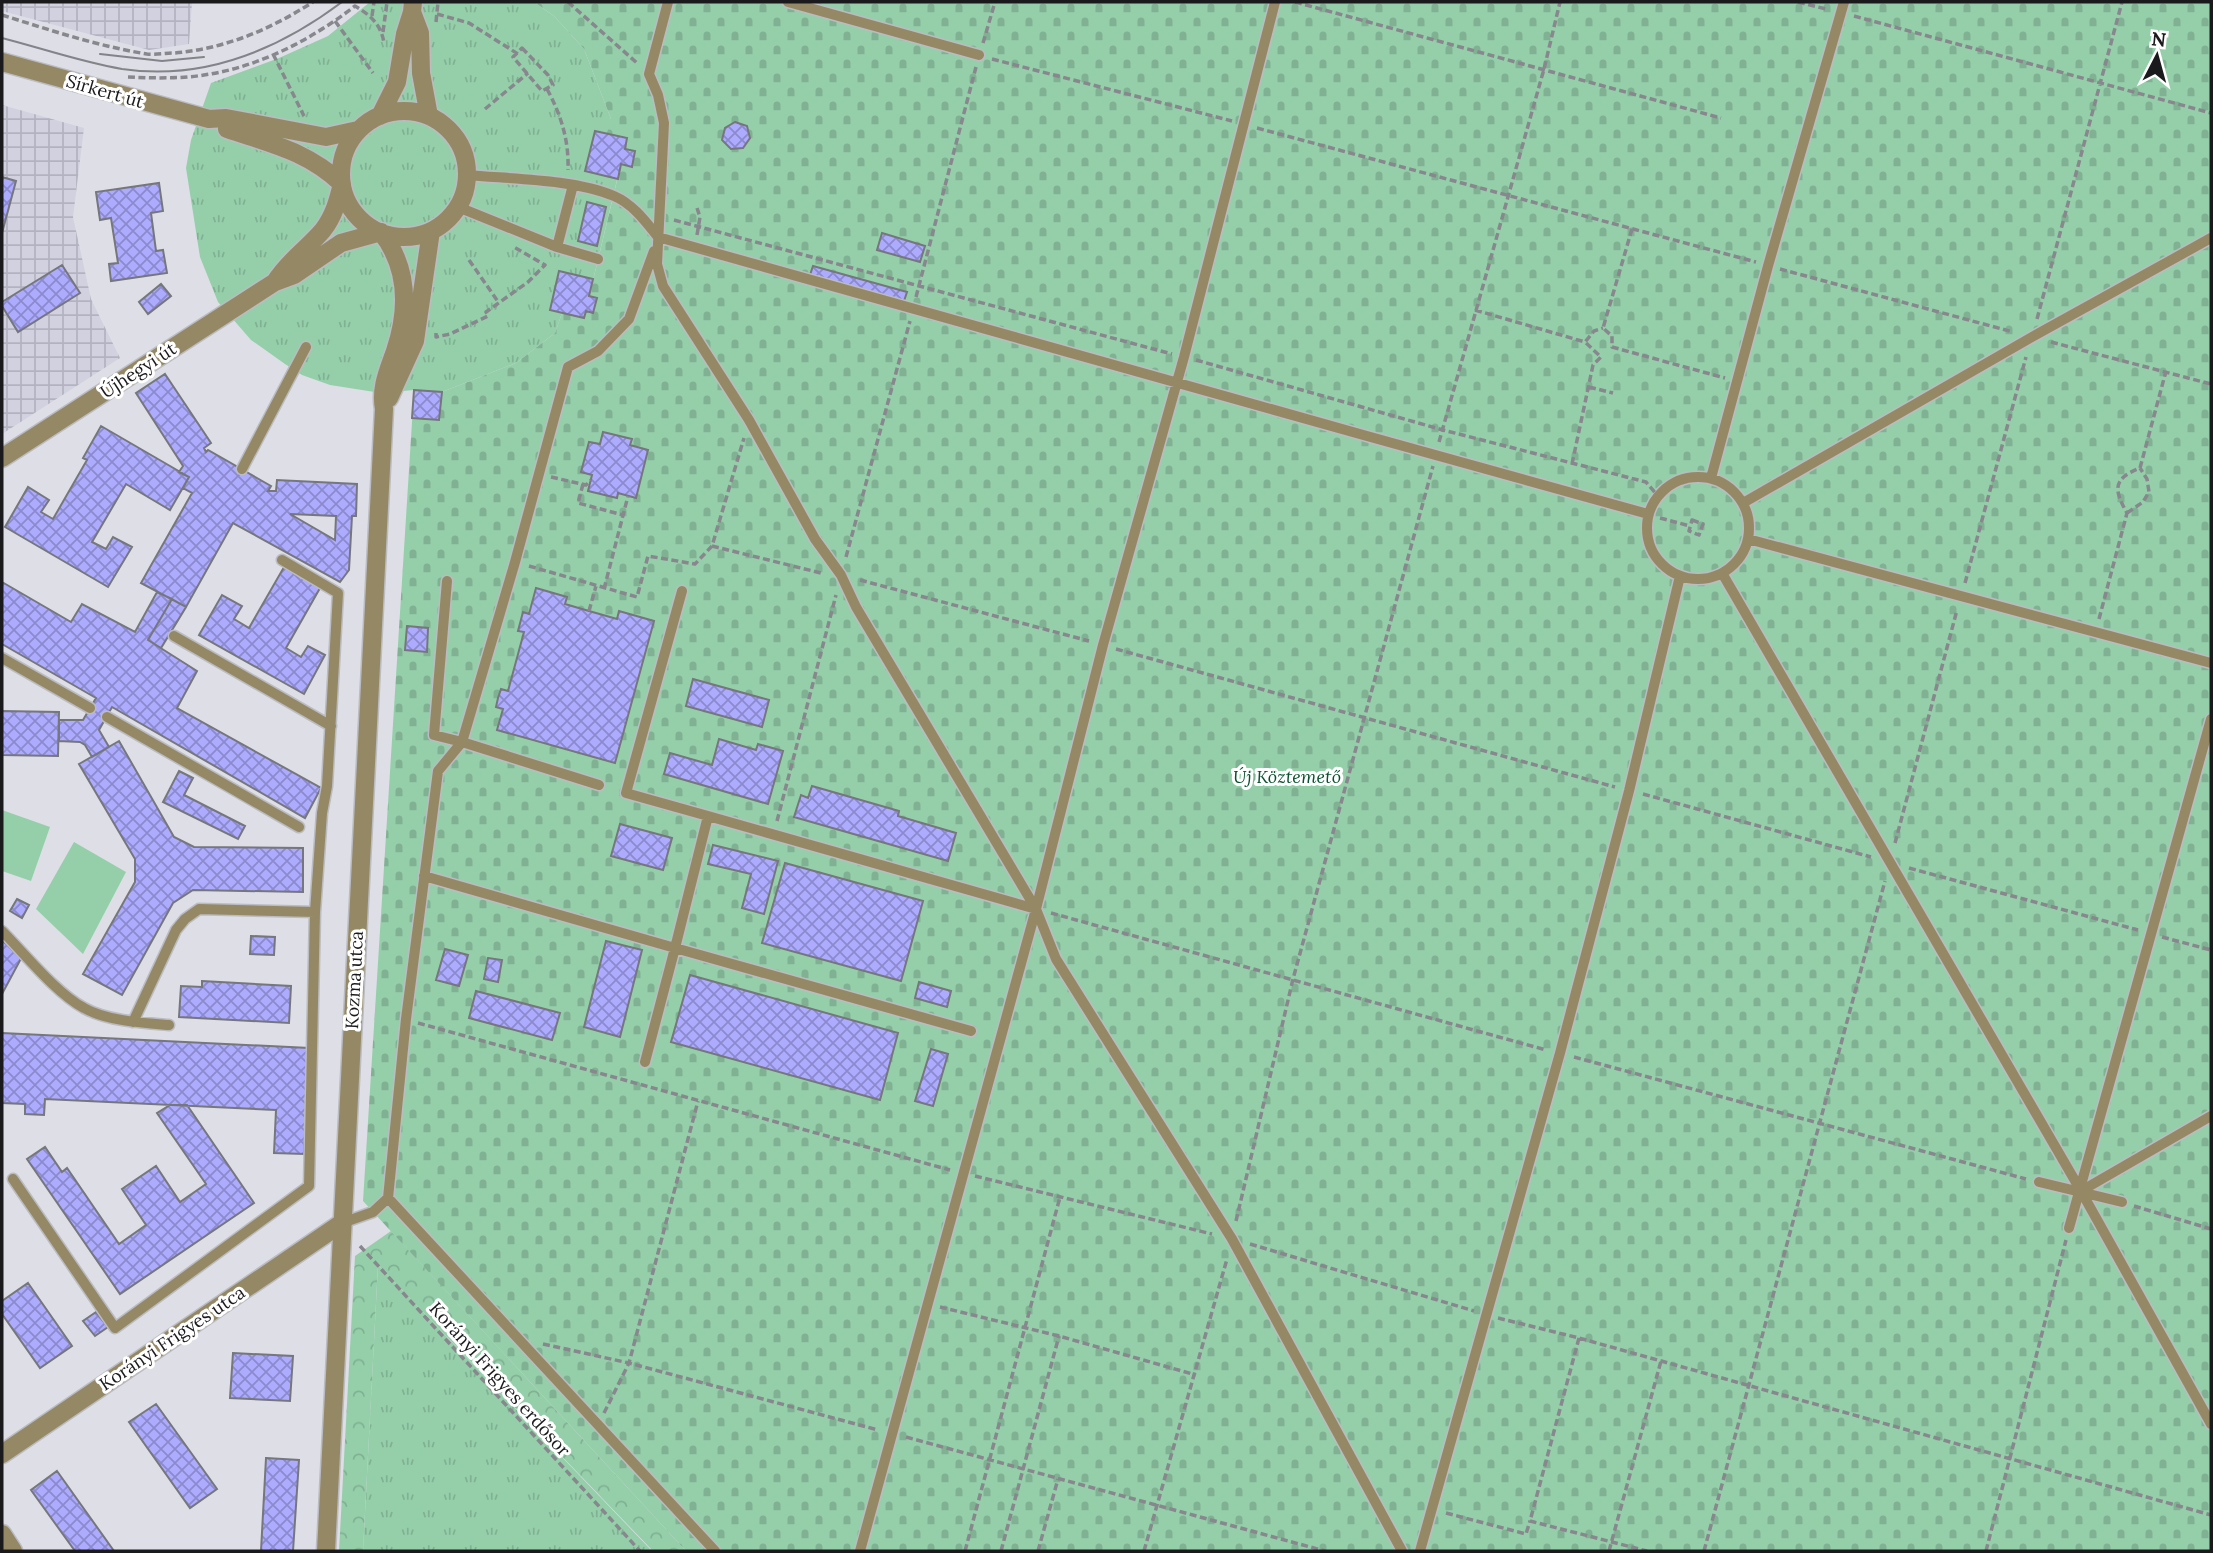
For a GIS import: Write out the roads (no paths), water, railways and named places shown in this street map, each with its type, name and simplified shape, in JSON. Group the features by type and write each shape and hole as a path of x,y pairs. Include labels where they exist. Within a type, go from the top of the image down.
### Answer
{"street":[{"path":"380,116 397,82 405,34 413,7"},
{"path":"413,7 419,33 421,74 429,116"},
{"name":"Sírkert út","path":"2,62 209,119 221,127 306,156 320,164 342,184"},
{"path":"342,184 341,168 345,153 358,130 380,116 412,110 429,116 443,125 460,145 467,175 464,193 449,218 431,230 414,236 382,232"},
{"name":"Sírkert út","path":"209,119 226,118 327,137 358,130"},
{"name":"Kozma utca","path":"326,1551 384,409 382,396 401,333 405,294 401,265 382,232 358,219 346,198 342,184"},
{"name":"Újhegyi út","path":"275,282 284,267 323,230 336,205 342,184"},
{"name":"Kozma utca","path":"384,409 415,341 431,230"},
{"name":"Újhegyi út","path":"2,458 275,282 294,275 341,243 382,232"},
{"name":"Korányi Frigyes utca","path":"2,1454 342,1223"},
{"path":"2,1534 13,1551"}],"lane":[{"path":"668,2 649,74 658,95 664,123 657,264 663,286 749,420 815,539 841,575 856,607 1036,909 1056,959 1232,1239 1402,1551"},
{"path":"789,2 979,55"},
{"path":"860,1551 1036,909 1103,645 1177,381 1275,2"},
{"path":"1711,478 1768,266 1844,2"},
{"path":"467,175 571,181 624,202 640,215 658,237 1648,514"},
{"path":"557,247 571,181"},
{"path":"458,207 557,247 598,259"},
{"path":"342,1223 373,1212 388,1198 406,1019 438,771 462,742 568,367 598,351 629,319 658,237"},
{"path":"1743,503 2211,238"},
{"path":"242,469 306,347"},
{"path":"1690,477 1711,478 1730,487 1743,503 1749,521 1748,539 1739,559 1722,573 1700,579 1680,576 1664,566 1653,552 1647,535 1648,514 1658,496 1673,483 1690,477"},
{"path":"1748,539 2211,663"},
{"path":"13,1179 116,1328 309,1186 315,912 322,813 327,786 338,593 282,560"},
{"path":"1722,573 2081,1191 2211,1424"},
{"path":"1420,1551 1560,1053 1629,790 1680,576"},
{"path":"447,581 434,735 599,785"},
{"path":"682,591 626,793 1036,909"},
{"path":"174,636 331,726"},
{"path":"2,658 90,708"},
{"path":"107,717 299,827"},
{"path":"2069,1228 2211,719"},
{"path":"645,1062 708,816"},
{"path":"424,876 971,1031"},
{"path":"133,1022 176,930 199,909 315,912"},
{"path":"2,931 67,997 86,1010 133,1022 169,1025"},
{"path":"2081,1191 2211,1116"},
{"path":"2039,1182 2122,1202"},
{"path":"388,1198 715,1551"}],"tram line":[{"path":"2,38 122,69 152,72 182,70 211,66 266,47 318,19 342,2"},
{"path":"100,54 162,61 204,57"}],"park label":[{"name":"Új Köztemető","path":"1287,776"}]}
